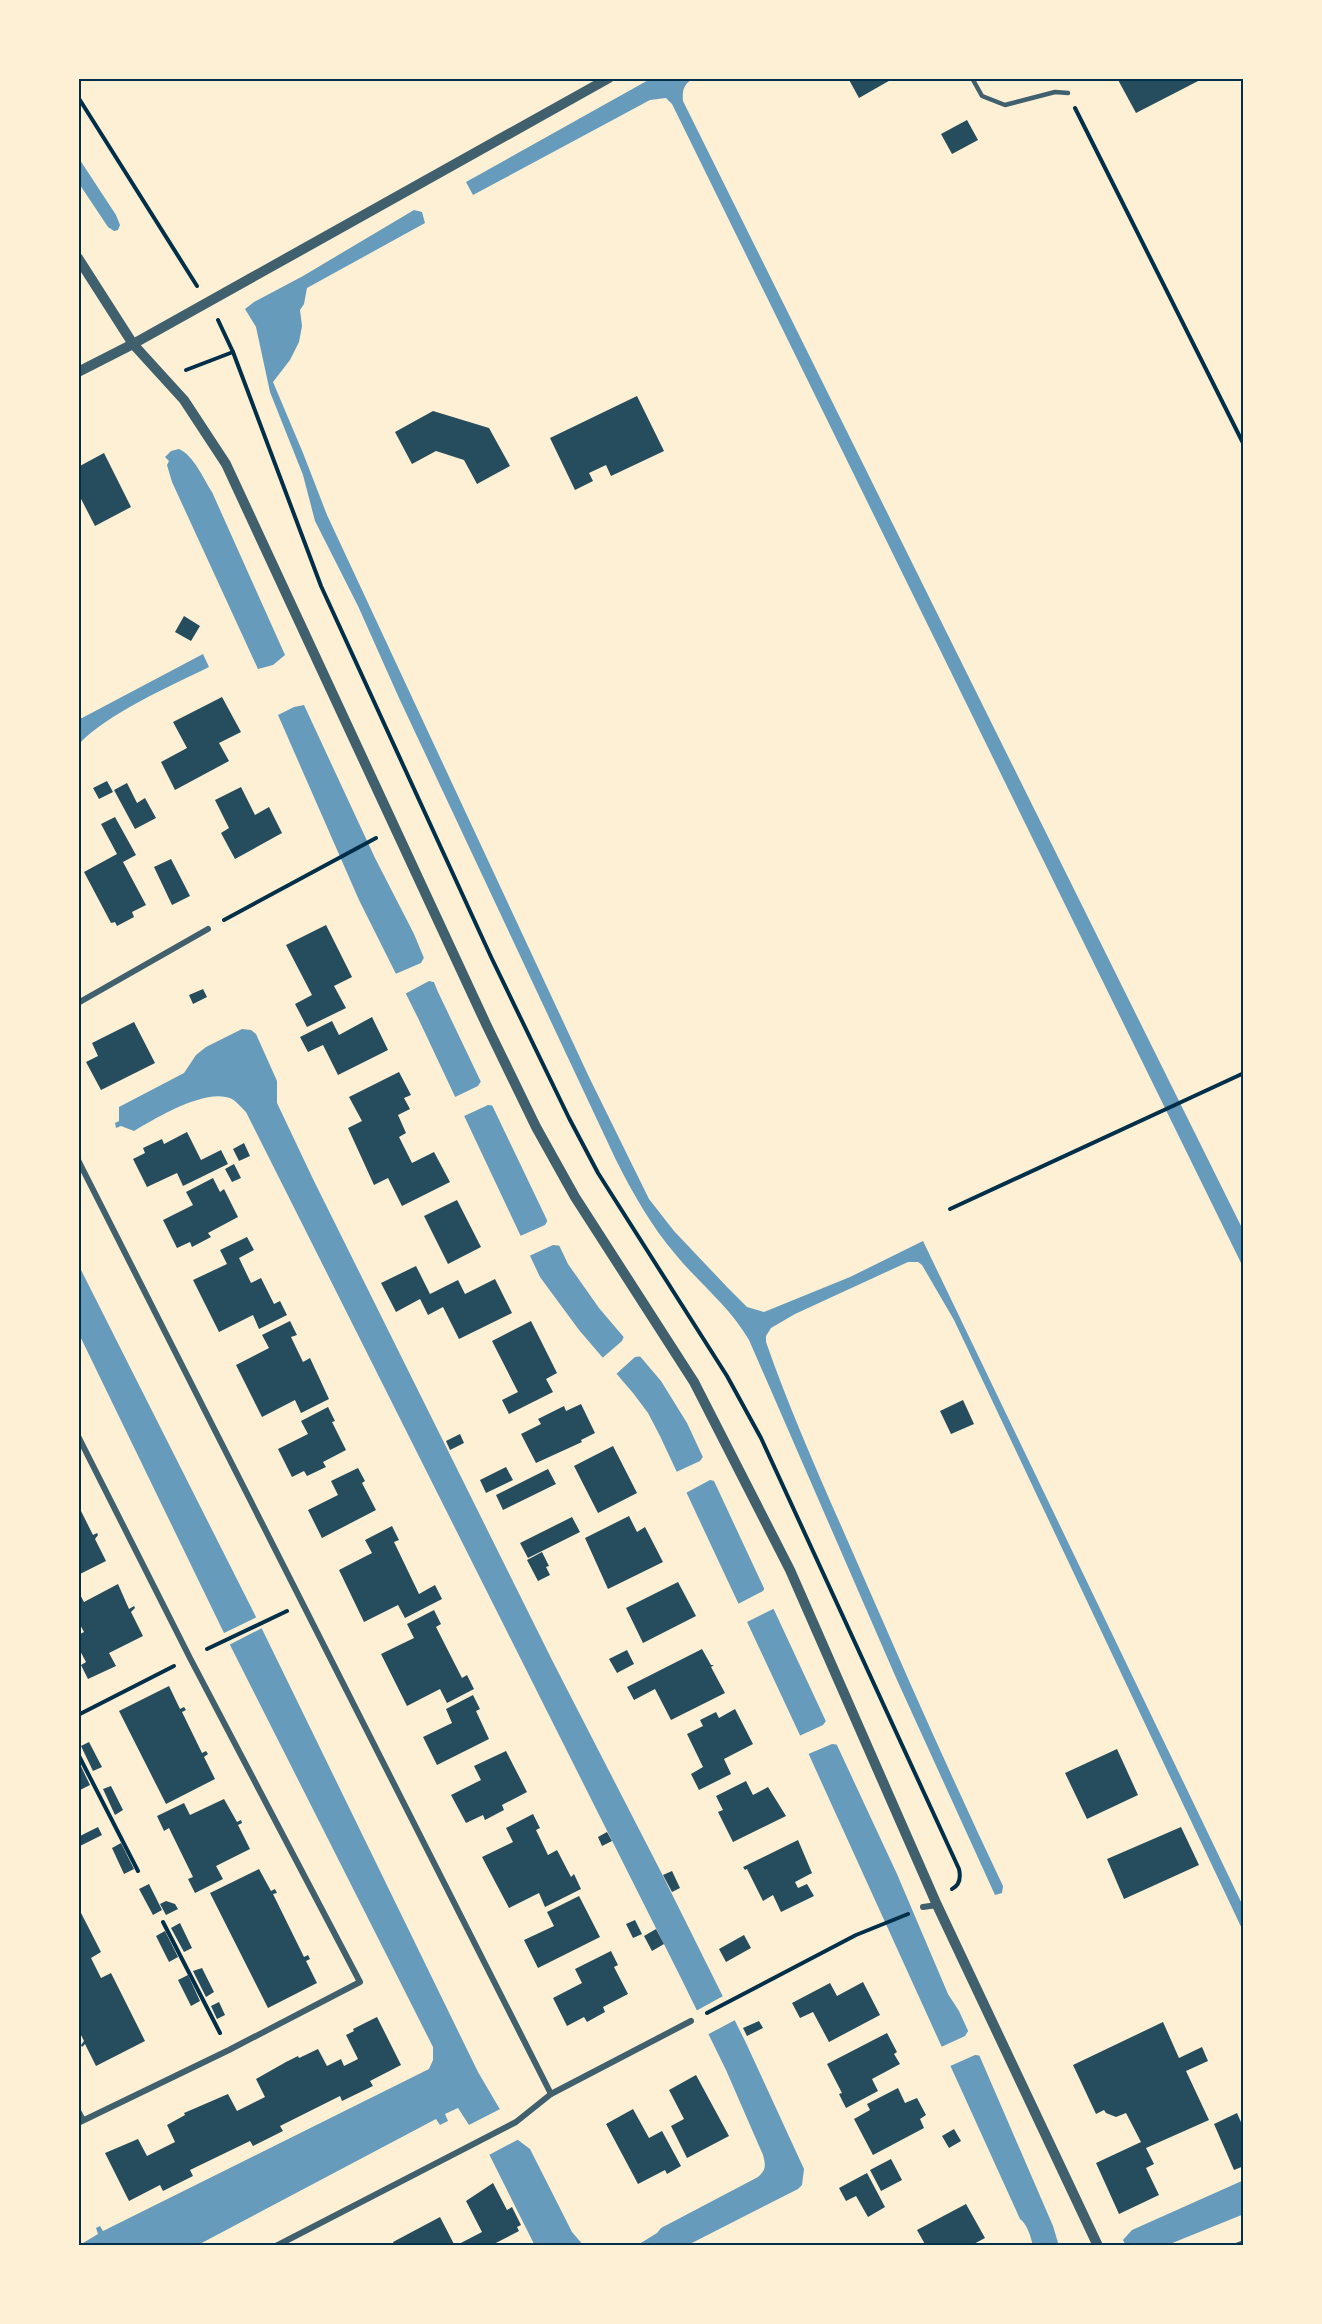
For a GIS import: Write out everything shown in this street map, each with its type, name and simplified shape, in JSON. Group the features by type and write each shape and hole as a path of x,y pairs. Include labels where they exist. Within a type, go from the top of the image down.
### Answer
{"street":[{"path":"78,372 133,344 609,78"},
{"path":"78,258 133,344 184,400 226,464 368,765 486,1024 536,1126 575,1197 694,1382 790,1570 937,1905 1098,2246"},
{"path":"78,1003 208,929"},
{"path":"78,1160 551,2094"},
{"path":"78,1436 190,1658 360,1982 229,2050 80,2121 78,2111"},
{"path":"923,1907 937,1905"},
{"path":"276,2246 516,2122 551,2094 691,2021"},
{"path":"1236,2246 1244,2242"}],"lane":[{"path":"972,78 982,96 1005,105 1055,92 1068,93"}],"path":[{"path":"1068,93 1244,446"},
{"path":"78,97 215,314 233,352 321,586 492,959 564,1108 598,1173 727,1376 761,1438 959,1869 961,1877 956,1887 947,1892 937,1905"},
{"path":"208,929 382,836"},
{"path":"950,1209 1244,1072"},
{"path":"215,1645 269,1619"},
{"path":"78,1715 190,1658"},
{"path":"78,1754 138,1871"},
{"path":"691,2021 856,1935 878,1928 923,1907"},
{"path":"163,1922 229,2050"}],"water":[{"path":"652,78 693,78 684,88 683,101 1244,1232 1244,1269 672,104 666,98 650,100 473,195 466,182"},
{"path":"78,157 116,215 120,225 118,230 114,231 108,227 78,182"},
{"path":"414,210 422,212 425,223 307,288 304,304 300,310 302,326 299,342 290,360 273,382 327,515 589,1077 649,1199 674,1231 747,1307 764,1312 850,1277 923,1241 1244,1908 1244,1933 954,1320 922,1265 918,1262 908,1262 795,1314 771,1328 766,1336 766,1342 827,1494 1003,1886 1002,1893 995,1895 897,1680 749,1340 733,1317 667,1244 636,1198 616,1160 358,606 315,521 303,475 270,392 256,327 245,309"},
{"path":"179,449 194,462 212,492 285,655 273,665 258,669 172,482 167,465 169,461 165,457 171,451"},
{"path":"203,654 209,667 105,722 78,745 78,718 82,718"},
{"path":"304,705 568,1264 599,1308 661,1381 687,1423 897,1874 948,1994 959,2011 980,2057 1053,2226 1059,2246 1033,2246 1025,2224 1020,2219 805,1746 648,1413 579,1330 540,1277 418,1018 359,900 278,715"},
{"path":"242,1029 251,1030 256,1034 277,1081 277,1103 313,1179 553,1662 746,2043 804,2169 802,2185 798,2189 686,2246 636,2246 661,2228 758,2177 765,2167 763,2155 726,2070 681,1978 246,1112 232,1099 222,1096 209,1097 182,1106 134,1131 121,1126 116,1128 115,1123 119,1121 119,1107 184,1073 196,1055 206,1047"},
{"path":"78,1264 263,1631 478,2072 518,2140 530,2149 572,2232 584,2246 535,2246 474,2124 469,2125 458,2108 445,2114 448,2121 440,2125 436,2119 196,2246 78,2246 98,2234 96,2228 100,2226 103,2231 429,2069 433,2060 433,2047 224,1633 78,1332"},
{"path":"1244,2180 1244,2214 1165,2246 1126,2246 1123,2240 1132,2230"}],"pier":[{"path":"426,954 438,983 429,981 403,995 393,975 421,963"},
{"path":"483,1078 496,1106 488,1105 462,1117 453,1098 478,1086"},
{"path":"549,1218 563,1246 553,1245 527,1257 518,1237 545,1225"},
{"path":"625,1334 644,1356 635,1357 614,1376 600,1360 622,1341"},
{"path":"705,1454 719,1482 710,1480 684,1494 674,1473 700,1461"},
{"path":"766,1586 778,1610 773,1609 745,1623 736,1605 763,1591"},
{"path":"259,1616 264,1627 227,1646 222,1634"},
{"path":"828,1718 841,1745 832,1744 806,1755 797,1737 823,1725"},
{"path":"725,1995 737,2019 705,2036 694,2012"},
{"path":"970,2028 983,2056 975,2055 948,2067 939,2048 965,2036"},
{"path":"504,2107 521,2138 487,2156 472,2127 467,2126"}],"building":[{"path":"848,78 894,78 859,98"},
{"path":"1117,78 1204,78 1136,113"},
{"path":"967,120 978,140 952,154 941,134"},
{"path":"637,396 664,451 611,476 606,465 589,473 593,481 575,490 550,438"},
{"path":"433,411 489,428 510,466 477,484 464,460 436,451 412,464 395,432"},
{"path":"104,453 131,507 95,526 78,493 78,467"},
{"path":"184,616 200,626 191,641 175,632"},
{"path":"222,697 241,732 219,743 229,761 175,790 161,762 187,748 173,722"},
{"path":"107,781 113,792 99,799 93,788"},
{"path":"127,783 137,803 145,798 156,818 135,829 114,790"},
{"path":"241,787 255,815 269,807 282,833 235,859 221,833 229,828 215,800"},
{"path":"115,817 136,855 123,862 146,905 132,912 134,917 117,926 115,922 111,923 84,872 117,854 101,824"},
{"path":"171,859 190,896 172,905 154,867"},
{"path":"326,925 352,977 334,986 346,1008 307,1027 295,1004 312,995 286,945"},
{"path":"203,989 207,997 193,1004 189,995"},
{"path":"372,1017 388,1050 338,1075 323,1045 308,1052 300,1037 332,1021 339,1035"},
{"path":"134,1022 155,1063 101,1090 86,1062 98,1056 92,1043"},
{"path":"399,1072 411,1095 404,1098 410,1109 398,1115 406,1133 399,1137 412,1163 434,1152 450,1182 402,1206 388,1178 374,1185 348,1128 362,1121 349,1097"},
{"path":"187,1132 201,1160 221,1150 228,1164 183,1186 177,1173 147,1187 133,1159 145,1153 143,1148 162,1139 164,1144"},
{"path":"244,1143 250,1156 239,1161 233,1149"},
{"path":"234,1164 241,1178 232,1182 225,1169"},
{"path":"213,1178 220,1192 224,1189 238,1217 208,1233 211,1237 192,1247 190,1242 177,1248 163,1220 193,1205 186,1192"},
{"path":"457,1200 481,1247 448,1264 424,1216"},
{"path":"247,1237 254,1250 239,1258 251,1283 261,1278 274,1304 280,1301 287,1315 259,1329 253,1315 219,1332 193,1280 227,1264 220,1250"},
{"path":"416,1266 430,1294 458,1280 465,1294 495,1279 512,1313 459,1339 443,1307 428,1315 420,1299 396,1312 381,1283"},
{"path":"290,1321 297,1335 291,1337 303,1362 310,1358 329,1399 301,1413 295,1400 262,1417 236,1365 269,1348 262,1335"},
{"path":"531,1321 557,1373 546,1379 553,1392 509,1414 502,1400 518,1392 492,1341"},
{"path":"963,1400 974,1424 951,1434 940,1411"},
{"path":"581,1404 595,1433 581,1440 582,1442 536,1463 521,1434 541,1424 538,1419 564,1406 566,1411"},
{"path":"328,1407 335,1421 332,1422 346,1450 323,1462 326,1467 307,1476 304,1471 292,1477 278,1449 308,1434 301,1421"},
{"path":"460,1434 464,1443 450,1450 446,1441"},
{"path":"613,1446 637,1493 598,1513 574,1466"},
{"path":"506,1467 513,1480 486,1493 480,1480"},
{"path":"358,1468 365,1481 362,1483 376,1510 322,1538 308,1510 338,1495 331,1481"},
{"path":"548,1469 556,1484 503,1510 496,1495"},
{"path":"78,1505 93,1535 97,1533 98,1535 95,1539 106,1561 78,1575"},
{"path":"629,1516 637,1532 645,1527 663,1562 608,1589 585,1538"},
{"path":"572,1517 580,1532 528,1558 520,1543"},
{"path":"392,1526 399,1540 394,1542 419,1594 435,1585 442,1599 405,1618 398,1605 364,1622 339,1570 372,1553 365,1540"},
{"path":"542,1552 549,1566 546,1567 550,1575 538,1581 527,1560"},
{"path":"678,1582 696,1616 643,1643 626,1608"},
{"path":"118,1584 129,1609 134,1606 135,1608 131,1612 143,1636 109,1653 116,1666 88,1679 81,1665 86,1662 78,1647 78,1635 84,1632 78,1621 78,1591 84,1602"},
{"path":"434,1610 441,1624 436,1627 462,1678 467,1675 474,1689 447,1703 440,1689 407,1706 381,1654 414,1638 407,1624"},
{"path":"702,1649 711,1665 714,1665 711,1667 725,1693 671,1720 655,1689 634,1700 627,1687"},
{"path":"627,1650 634,1664 617,1673 609,1659"},
{"path":"169,1686 180,1709 184,1707 186,1710 182,1712 202,1753 206,1751 208,1754 204,1757 215,1779 166,1804 119,1711"},
{"path":"473,1695 480,1709 476,1711 489,1739 437,1765 423,1737 452,1723 446,1709"},
{"path":"735,1709 753,1744 724,1759 731,1774 699,1790 691,1774 703,1767 687,1734 703,1726 700,1720 716,1712 719,1718"},
{"path":"89,1742 102,1767 93,1771 81,1746"},
{"path":"1117,1749 1138,1795 1087,1819 1065,1773"},
{"path":"506,1751 527,1792 502,1805 504,1810 485,1820 483,1815 466,1823 451,1795 481,1780 474,1766"},
{"path":"78,1760 90,1785 78,1791"},
{"path":"746,1781 753,1795 768,1787 786,1816 733,1842 718,1812 723,1810 716,1796"},
{"path":"111,1786 123,1810 115,1815 103,1789"},
{"path":"224,1799 237,1822 241,1820 242,1823 238,1825 250,1849 216,1866 223,1879 195,1893 188,1879 193,1877 169,1828 164,1831 157,1816 184,1803 190,1815"},
{"path":"533,1814 540,1828 536,1830 548,1855 557,1850 571,1877 574,1874 581,1889 545,1907 539,1893 509,1908 482,1857 513,1842 506,1828"},
{"path":"98,1827 102,1835 78,1847 78,1837"},
{"path":"1181,1827 1199,1865 1124,1899 1107,1859"},
{"path":"607,1832 612,1841 602,1846 598,1837"},
{"path":"798,1840 812,1873 795,1882 798,1888 807,1884 814,1896 781,1912 773,1895 763,1901 747,1869 743,1867"},
{"path":"121,1843 134,1869 124,1874 112,1848"},
{"path":"259,1869 271,1891 275,1889 277,1893 273,1894 304,1957 308,1955 310,1959 306,1961 317,1983 268,2008 210,1893"},
{"path":"672,1871 680,1888 672,1892 663,1875"},
{"path":"149,1884 162,1910 153,1915 139,1889"},
{"path":"579,1896 600,1937 538,1968 524,1940 554,1926 547,1912"},
{"path":"166,1901 175,1904 178,1909 166,1915 160,1904"},
{"path":"78,1907 101,1952 91,1958 101,1978 111,1973 145,2041 96,2066 85,2044 82,2047 81,2045 84,2041 78,2029"},
{"path":"635,1920 642,1934 633,1938 626,1924"},
{"path":"180,1923 192,1948 184,1952 171,1928"},
{"path":"656,1929 664,1944 652,1951 644,1936"},
{"path":"165,1931 178,1957 169,1962 156,1936"},
{"path":"744,1935 751,1948 726,1962 719,1949"},
{"path":"611,1951 618,1965 614,1967 628,1994 603,2007 605,2012 587,2022 584,2017 567,2026 553,1998 582,1983 575,1969"},
{"path":"202,1968 214,1992 206,1997 193,1971"},
{"path":"188,1975 200,2001 191,2006 178,1980"},
{"path":"863,1982 880,2015 829,2042 813,2012 800,2018 792,2003 830,1983 837,1996"},
{"path":"219,2002 225,2015 217,2019 211,2006"},
{"path":"377,2017 401,2065 370,2081 373,2086 342,2101 340,2096 280,2126 283,2131 253,2146 250,2141 190,2170 193,2176 163,2191 160,2185 129,2201 105,2153 138,2139 147,2156 175,2142 167,2125 185,2115 184,2113 228,2094 237,2111 265,2097 256,2079 298,2056 299,2058 318,2049 327,2066 341,2059 344,2066 358,2059 346,2035"},
{"path":"759,2021 763,2028 747,2036 743,2028"},
{"path":"1163,2022 1179,2058 1202,2047 1208,2061 1186,2071 1209,2120 1146,2148 1154,2164 1146,2168 1159,2195 1119,2214 1096,2163 1141,2142 1126,2113 1116,2117 1104,2110 1096,2114 1073,2065"},
{"path":"887,2033 897,2052 894,2054 900,2064 872,2079 878,2091 846,2108 839,2094 842,2093 827,2064"},
{"path":"696,2075 729,2136 687,2158 671,2126 684,2119 669,2090"},
{"path":"898,2088 905,2103 917,2098 926,2115 920,2119 924,2128 873,2155 854,2119 870,2110 867,2104"},
{"path":"633,2109 649,2138 662,2131 681,2166 667,2174 665,2170 638,2184 606,2124"},
{"path":"1237,2113 1244,2129 1244,2166 1234,2170 1214,2124"},
{"path":"954,2129 961,2141 949,2148 942,2136"},
{"path":"891,2159 902,2180 881,2191 870,2170"},
{"path":"867,2173 885,2207 868,2217 856,2196 846,2201 839,2188"},
{"path":"493,2183 507,2210 512,2207 521,2225 517,2227 519,2231 490,2246 455,2246 482,2232 466,2201"},
{"path":"966,2204 985,2238 970,2246 926,2246 917,2230"},
{"path":"440,2217 455,2246 395,2246 393,2242"}]}
